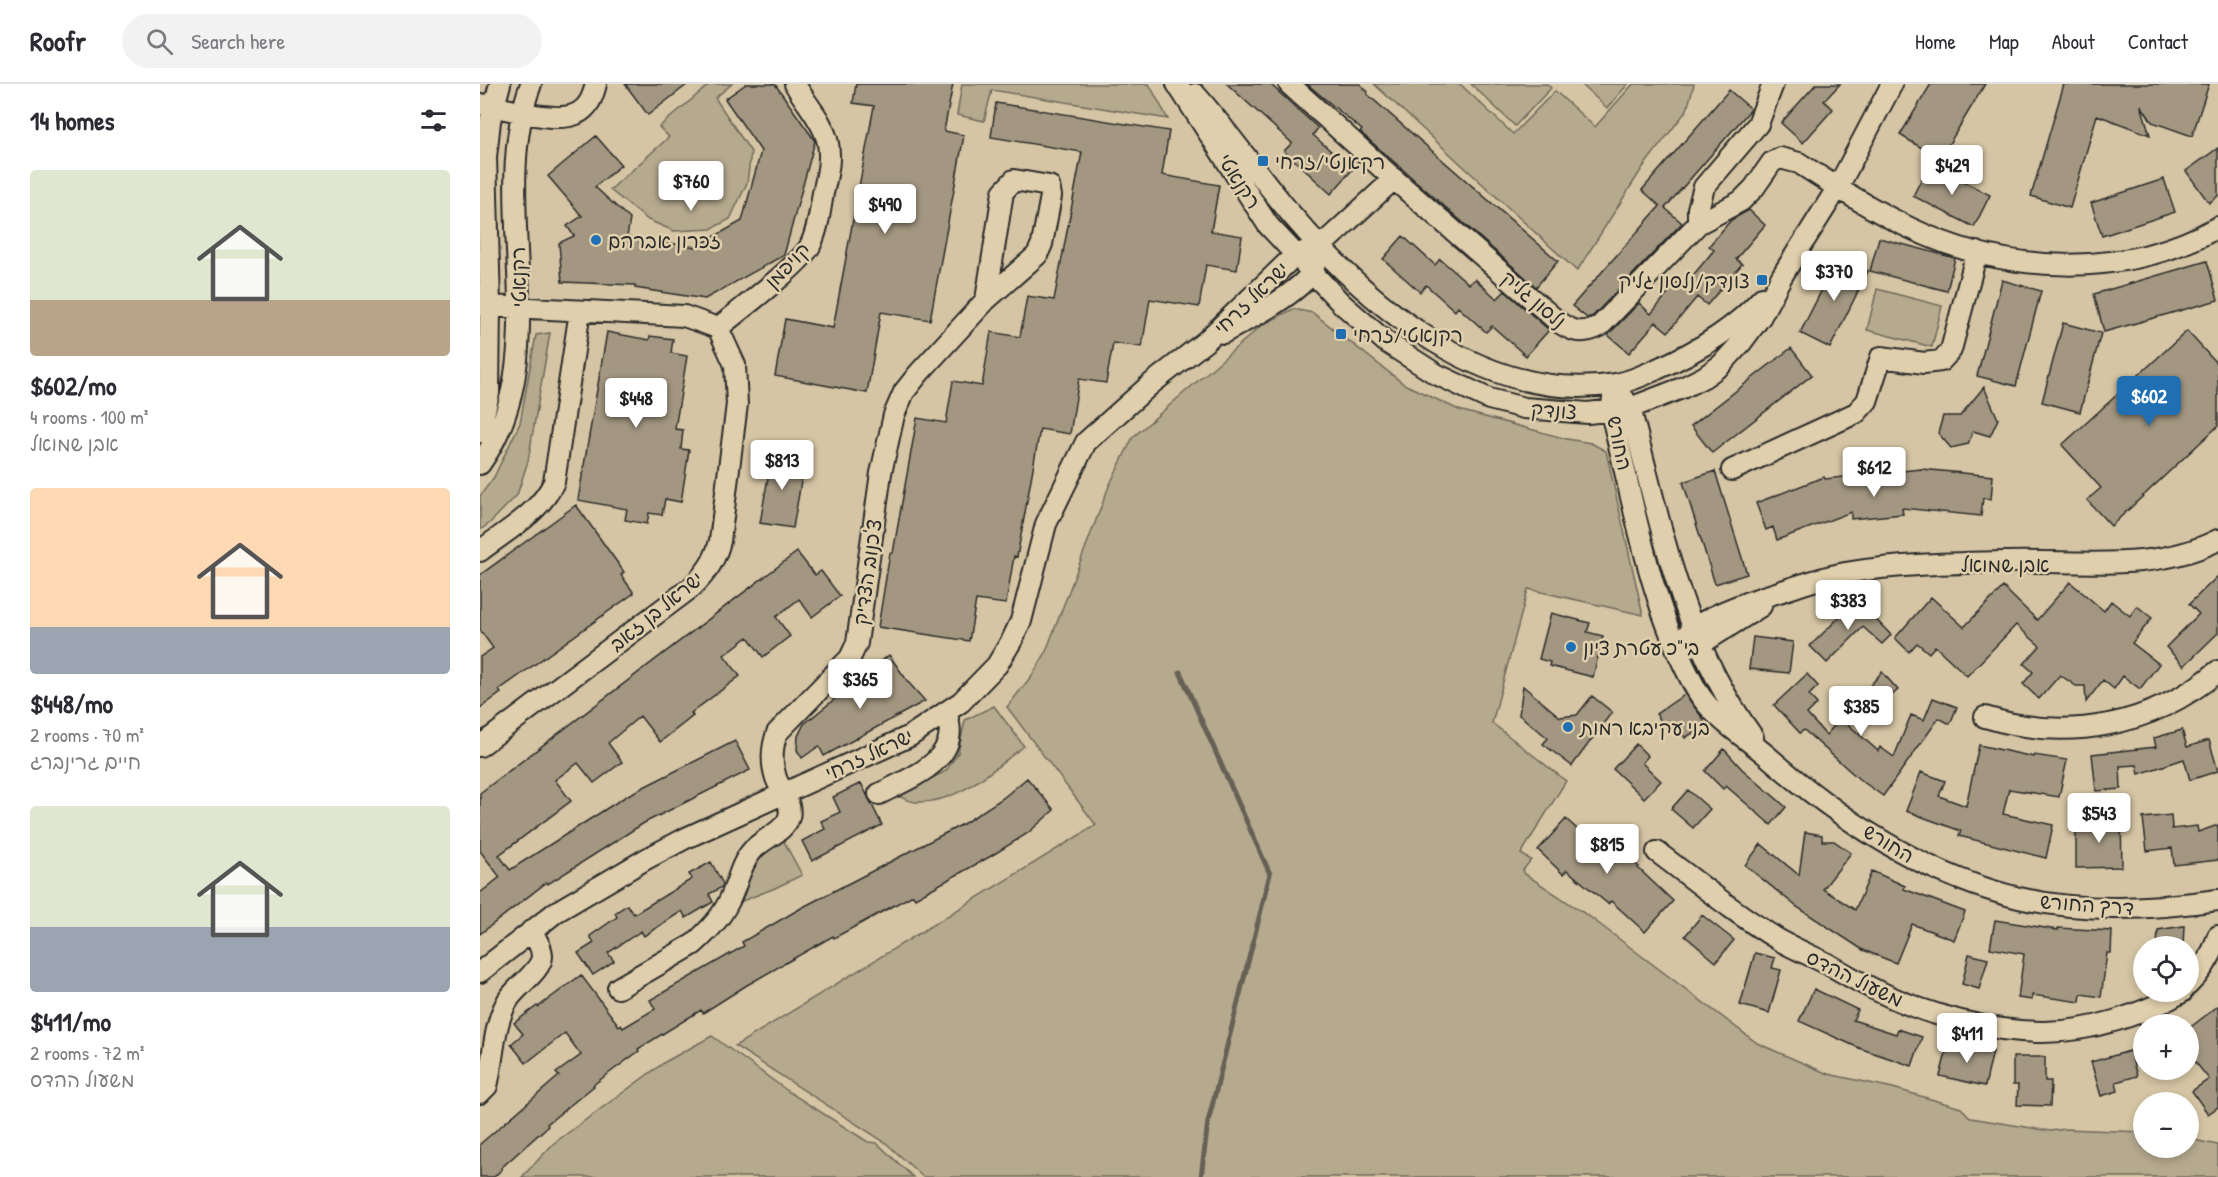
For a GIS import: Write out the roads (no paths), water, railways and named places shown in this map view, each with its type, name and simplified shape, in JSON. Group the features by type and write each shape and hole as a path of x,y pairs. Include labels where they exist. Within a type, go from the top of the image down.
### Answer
{"street":[{"name":"רקנאטי","path":"480,432 489,393 487,105 500,84"},
{"name":"רקנאטי","path":"480,464 490,451 505,417 512,389 519,308 515,158 522,113 531,84"},
{"path":"487,105 544,116 576,114 586,107 592,98 596,84"},
{"name":"קויפמן","path":"718,328 792,266 809,249 815,233 827,176 829,157 827,141 821,123 795,84"},
{"name":"רקנאטי","path":"1177,84 1268,225 1312,273"},
{"name":"רקנאטי","path":"1186,84 1291,214 1321,246"},
{"name":"נלסון גליק","path":"1289,84 1556,320 1576,333 1588,332 1600,326 1698,224 1741,201 1754,188 1772,162 1780,158 1799,163 1838,187"},
{"path":"1698,224 1698,209 1704,187 1758,124 1773,84"},
{"name":"צונדק","path":"1312,273 1341,303 1386,342 1461,387 1489,399 1524,408 1588,414 1620,410 1682,388 1704,377 1721,364 1741,343 1761,316 1782,276 1838,187 1892,84"},
{"path":"1321,246 1394,179"},
{"path":"1014,180 1048,186 1051,196 1042,244 1037,255 986,300 1003,192 1014,180"},
{"path":"1838,187 1909,228 1938,240 1977,252 2020,261 2082,265 2146,257 2218,227"},
{"name":"ישראל זרחי","path":"480,972 556,912 646,859 686,838 910,736 946,713 977,688 997,665 1021,621 1046,524 1086,442 1130,401 1206,341 1295,255 1321,246"},
{"name":"ישראל זרחי","path":"1206,341 1264,310 1288,294 1312,273 1321,246"},
{"name":"צונדק","path":"1321,246 1359,285 1402,320 1472,363 1497,373 1529,381 1571,386 1616,384 1643,375 1700,348 1734,325 1782,276"},
{"path":"1732,470 1856,413 1867,401 1881,357 1924,363 1941,361 1951,350 1977,252"},
{"name":"צ'כנוב הצדיק","path":"784,794 776,779 772,745 777,733 850,658 857,643 878,496 894,415 904,392 919,373 986,300"},
{"path":"490,306 684,316 718,328"},
{"path":"480,551 548,497 554,482 580,311"},
{"name":"ישראל בן זאב","path":"480,746 692,587 706,572 716,556 720,541 737,404 735,365 718,328"},
{"name":"החורש","path":"1616,384 1654,584 1677,647 1697,690 1707,705 1801,786 1840,813 1921,862 1959,879"},
{"name":"החורש","path":"1620,410 1696,637 1731,704 1767,756"},
{"name":"אבן שמואל","path":"1677,647 1791,588 1844,574 1903,566 2011,561 2106,564 2150,561 2180,555 2218,540"},
{"path":"1985,717 2036,728 2096,726 2126,722 2189,693 2218,671"},
{"path":"879,794 928,768 942,755 951,738 950,723 946,713"},
{"path":"618,988 694,944 718,920 730,901 750,852 784,825 789,816 789,807 784,794"},
{"name":"משעול ההדס","path":"1657,852 1740,914 1780,940 1880,993 1925,1011 1982,1025 2044,1032 2079,1028 2124,1018 2165,1002"},
{"name":"דרך החורש","path":"1959,879 2020,898 2081,906 2137,908 2218,900"},
{"path":"483,1090 500,1015 509,999 537,969 542,957 538,942 531,931"},
{"path":"2199,975 2212,953 2218,936"}],"waterway":[{"path":"1180,672 1270,874 1208,1122 1201,1177"}],"place":[{"name":"רקאנטי/זרחי","path":"1263,161"},
{"name":"זכרון אברהם","path":"596,240"},
{"name":"צונדק/נלסון גליק","path":"1762,280"},
{"name":"רקנאטי/זרחי","path":"1341,334"},
{"name":"בי\"כ עטרת ציון","path":"1571,647"},
{"name":"בני עקיבא רמות","path":"1568,727"}]}
